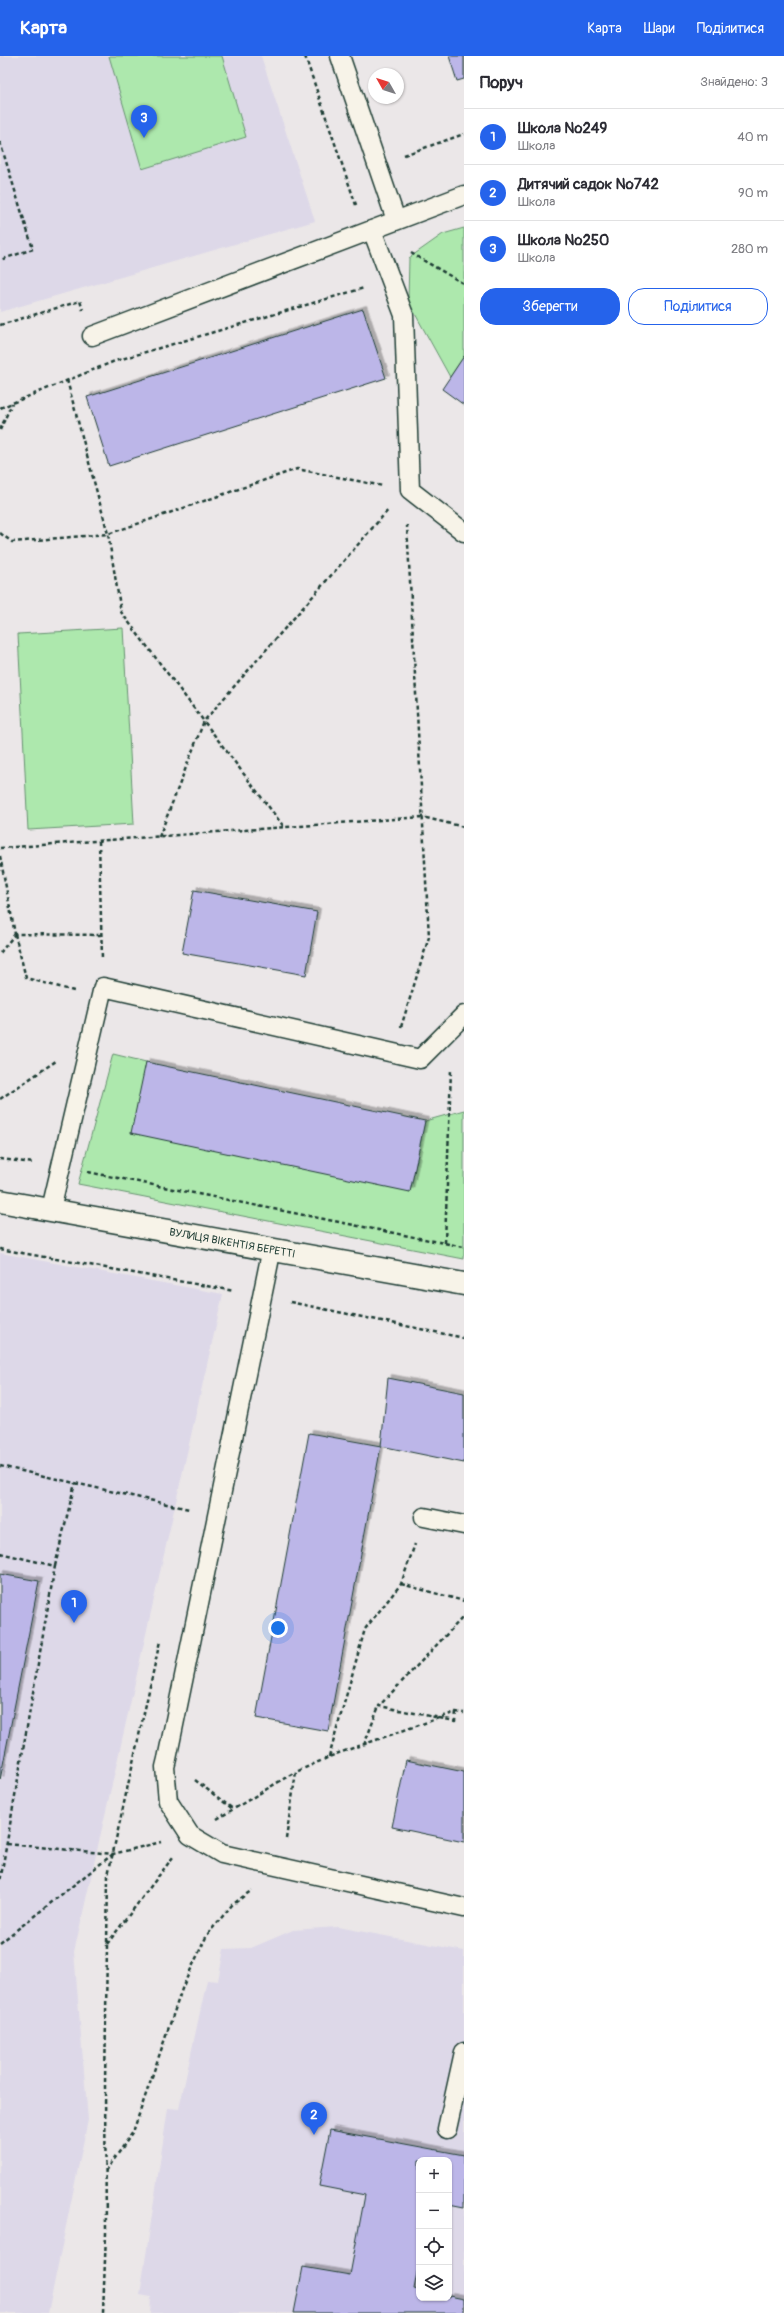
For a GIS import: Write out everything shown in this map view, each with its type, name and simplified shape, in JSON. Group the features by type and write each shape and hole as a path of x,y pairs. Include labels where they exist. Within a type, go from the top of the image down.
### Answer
{"street":[{"name":"ВУЛИЦЯ ВІКЕНТІЯ БЕРЕТТІ","path":"0,1201 272,1248 464,1284"}],"lane":[{"path":"340,56 396,220"},
{"path":"92,336 464,195"},
{"path":"372,230 404,315 410,490 464,532"},
{"path":"51,1209 102,992 420,1059 458,1021"},
{"path":"272,1248 165,1767 168,1801 190,1835 222,1854 464,1908"},
{"path":"424,1517 464,1525"},
{"path":"447,2129 464,2052"}],"path":[{"path":"305,56 353,199"},
{"path":"377,165 464,134"},
{"path":"0,142 34,249 0,260"},
{"path":"372,230 464,284"},
{"path":"0,408 115,361 350,290 392,282"},
{"path":"0,325 80,301 92,336"},
{"path":"67,380 108,534 121,612 284,827"},
{"path":"0,430 12,402"},
{"path":"0,533 12,542 108,534 297,469 389,487"},
{"path":"159,837 204,721 389,508"},
{"path":"393,1053 429,937 406,522"},
{"path":"0,848 422,817 464,827"},
{"path":"0,856 15,934 26,978 102,992 99,841"},
{"path":"15,934 101,936"},
{"path":"0,953 15,934"},
{"path":"445,1243 458,1021"},
{"path":"0,1098 91,1038"},
{"path":"0,1159 61,1166 464,1247"},
{"path":"0,1466 189,1510"},
{"path":"0,1882 55,1566 75,1483"},
{"path":"329,1758 366,1629 401,1584 424,1517"},
{"path":"0,1552 55,1566"},
{"path":"401,1584 464,1601"},
{"path":"364,1745 379,1706 464,1616"},
{"path":"379,1706 455,1721 456,1712"},
{"path":"7,1844 113,1854 190,1835 296,1772 329,1758 456,1712 464,1713"},
{"path":"167,1759 233,1809"},
{"path":"106,2172 133,2132 183,1986 207,1935 232,1905 282,1868 296,1772"},
{"path":"107,1944 190,1835"},
{"path":"0,1943 113,1854"}],"shaded area":[{"path":"0,56 261,56 315,221 0,312"},
{"path":"0,1253 223,1294 74,1952 88,2120 48,2313 0,2313"},
{"path":"338,1927 464,1951 464,2313 150,2313 151,2297 140,2295 168,2108 179,2109 207,1980 218,1981 224,1949 251,1948 293,1930"}],"green space":[{"path":"109,56 222,56 246,137 142,169"},
{"path":"464,228 464,356 450,377 408,301 409,258 443,234"},
{"path":"123,628 134,824 28,830 18,634"},
{"path":"113,1054 146,1062 410,1192 425,1121 464,1110 464,1259 78,1184"}],"building":[{"path":"449,56 464,56 464,79 457,81"},
{"path":"363,309 386,378 109,466 87,397"},
{"path":"464,356 464,405 442,389"},
{"path":"194,890 317,912 306,975 182,953"},
{"path":"146,1062 425,1121 410,1192 131,1133"},
{"path":"388,1378 464,1393 464,1463 381,1446"},
{"path":"309,1433 381,1446 328,1731 256,1718"},
{"path":"0,1574 39,1581 0,1780"},
{"path":"406,1760 464,1772 464,1842 392,1827"},
{"path":"330,2130 464,2155 464,2207 452,2205 452,2157 416,2157 416,2278 414,2289 416,2289 416,2301 452,2301 452,2297 464,2299 464,2313 294,2313 303,2267 350,2275 365,2195 319,2186"}],"place":[{"name":"Школа №250","path":"144,138"},
{"name":"Школа №249","path":"74,1623"},
{"name":"Дитячий садок №742","path":"314,2135"}]}
